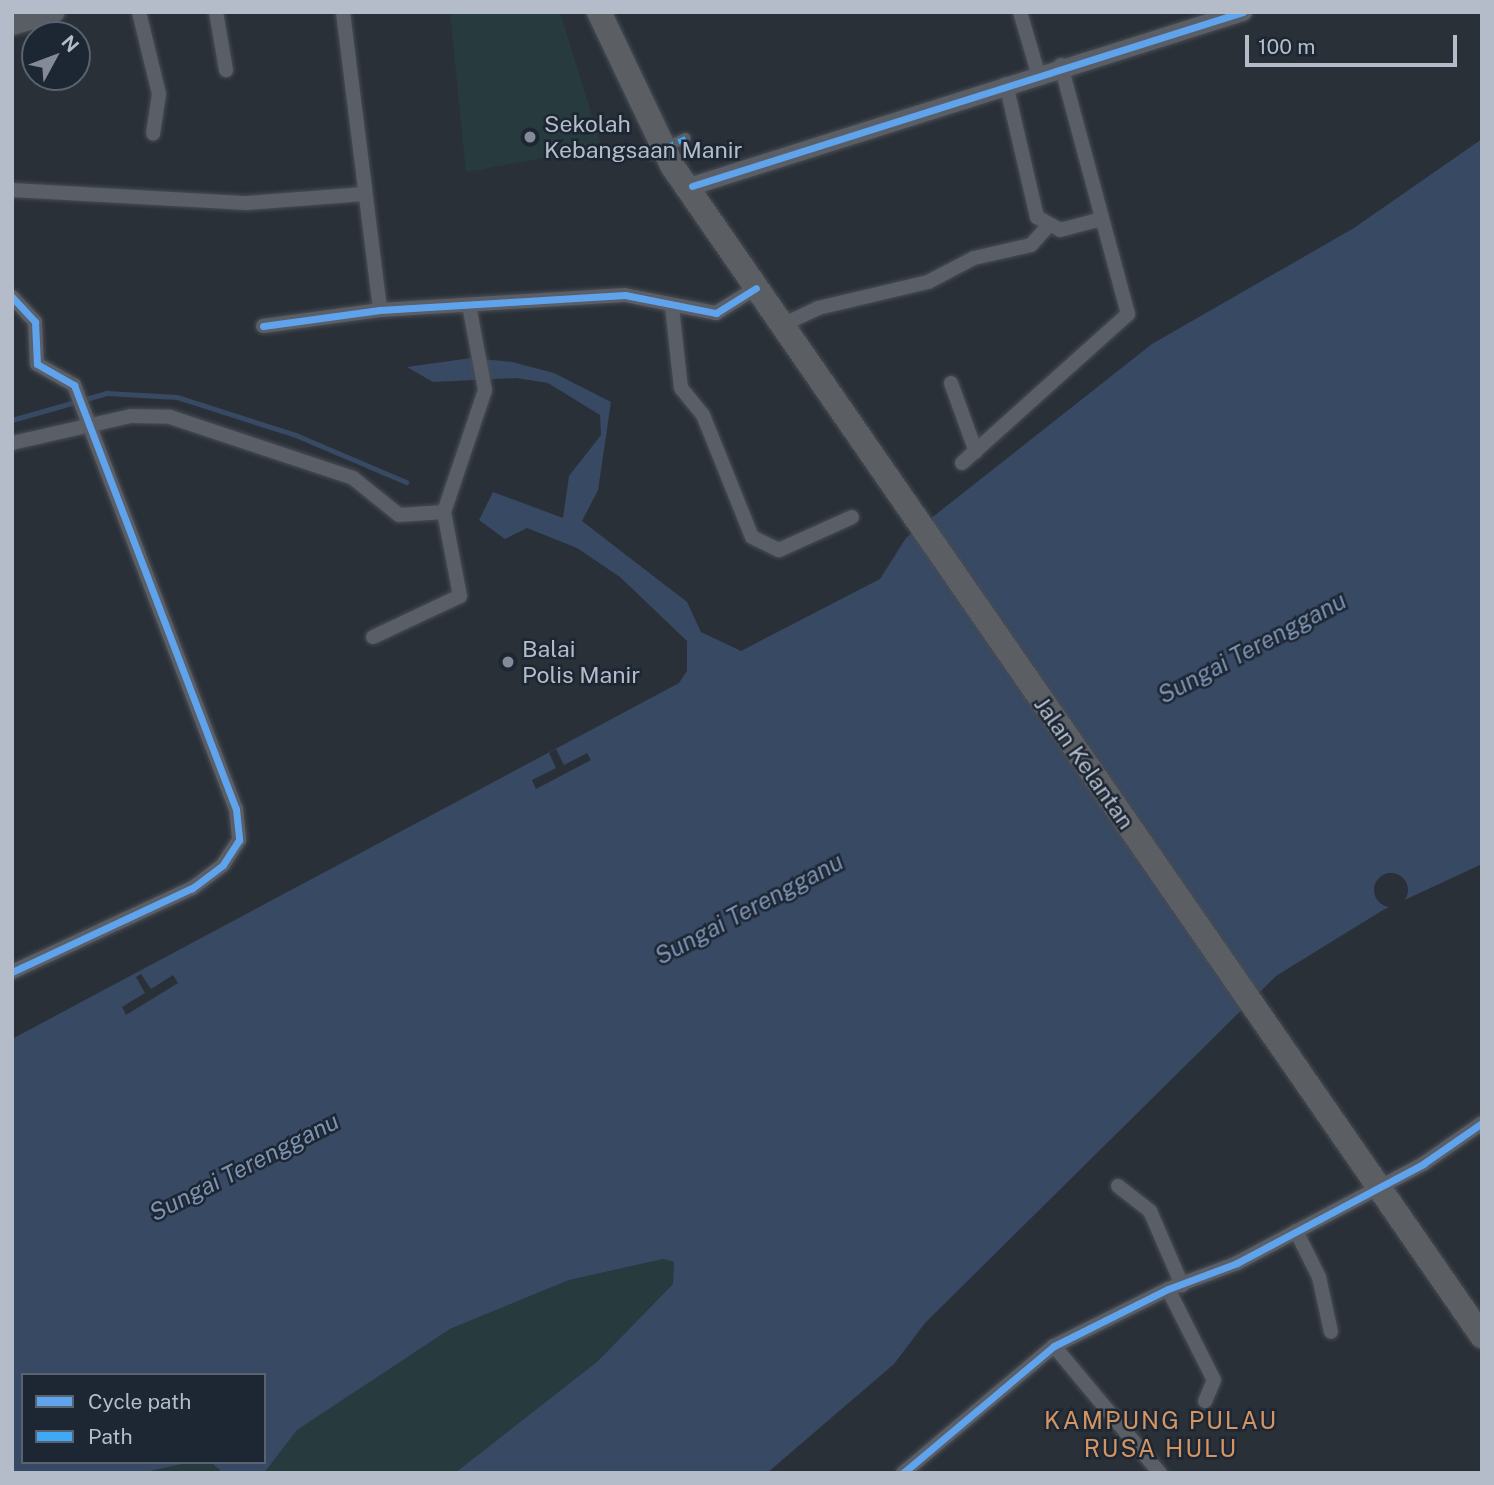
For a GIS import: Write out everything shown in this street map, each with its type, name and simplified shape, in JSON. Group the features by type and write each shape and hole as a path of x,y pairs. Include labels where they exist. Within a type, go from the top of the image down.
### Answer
{"highway":[{"name":"Jalan Kelantan","path":"599,12 669,146 756,288 1482,1336"},
{"name":"Jalan Kelantan","path":"616,12 669,146"}],"main road":[{"path":"12,24 53,12"}],"street":[{"path":"139,12 159,94 153,134"},
{"path":"216,12 226,70"},
{"path":"343,12 380,310"},
{"path":"1020,12 1038,72"},
{"path":"692,186 1038,72 1243,12"},
{"path":"962,463 976,452 1023,402 1125,321 1127,306 1061,65"},
{"path":"1006,84 1033,205 1047,227 1060,230 1102,219"},
{"path":"12,190 247,203 365,194"},
{"path":"782,325 818,308 928,282 974,258 1031,245 1047,227"},
{"path":"263,326 380,310 625,295 672,307 716,313 756,288"},
{"path":"12,297 35,322 37,364 75,385 236,809 239,841 223,864 192,888 12,972"},
{"path":"373,637 460,596 444,512 485,390 469,305"},
{"path":"672,307 681,388 703,415 752,537 779,550 852,517"},
{"path":"951,383 976,452"},
{"path":"12,443 87,421 131,415 191,421 353,478 399,515 444,512"},
{"path":"903,1473 1054,1346 1296,1231 1379,1188 1482,1124"},
{"path":"1118,1186 1150,1210 1175,1287 1214,1380 1205,1401"},
{"path":"1296,1231 1319,1277 1331,1332"},
{"path":"1054,1346 1160,1473"}],"green space":[{"path":"450,12 560,12 602,148 466,172"},
{"path":"663,1259 674,1262 673,1284 598,1361 455,1473 264,1473 297,1430 450,1329 569,1280"},
{"path":"182,1464 216,1464 223,1473 141,1473"}],"water":[{"name":"Sungai Terengganu","path":"1482,139 1482,864 1383,910 1276,976 925,1323 894,1364 767,1473 455,1473 598,1361 673,1284 674,1262 663,1259 569,1280 450,1329 297,1430 264,1473 223,1473 213,1464 266,1464 266,1373 21,1373 21,1464 182,1464 141,1473 12,1473 12,1039 679,683 687,671 687,641 620,577 577,548 527,528 505,539 479,520 493,492 563,518 569,476 601,435 600,415 548,383 516,378 433,382 407,367 471,358 512,362 554,373 611,402 598,490 582,521 687,602 701,632 741,651 880,579 906,538 1152,344 1354,228"}],"pier":[{"path":"556,749 564,765 587,753 591,760 536,789 532,780 556,768 549,753"},
{"path":"1391,873 1403,878 1408,890 1403,902 1391,907 1379,902 1374,890 1379,878"},
{"path":"141,974 151,989 173,975 178,983 126,1015 122,1007 145,993 136,977"}],"waterway":[{"path":"12,420 107,393 177,397 296,435 406,482"}],"marked path":[{"path":"651,154 685,138"}],"cycle path":[{"path":"692,186 1243,12"},
{"path":"263,326 380,310 625,295 716,313 756,288"},
{"path":"12,297 35,322 37,364 74,385 236,809 239,840 223,865 192,888 12,972"},
{"path":"903,1473 1054,1346 1168,1289 1237,1263 1423,1164 1482,1123"}],"place":[{"name":"Sekolah Kebangsaan Manir","path":"530,137"},
{"name":"Balai Polis Manir","path":"508,662"}],"district":[{"name":"KAMPUNG PULAU RUSA HULU","path":"1161,1435"}]}
